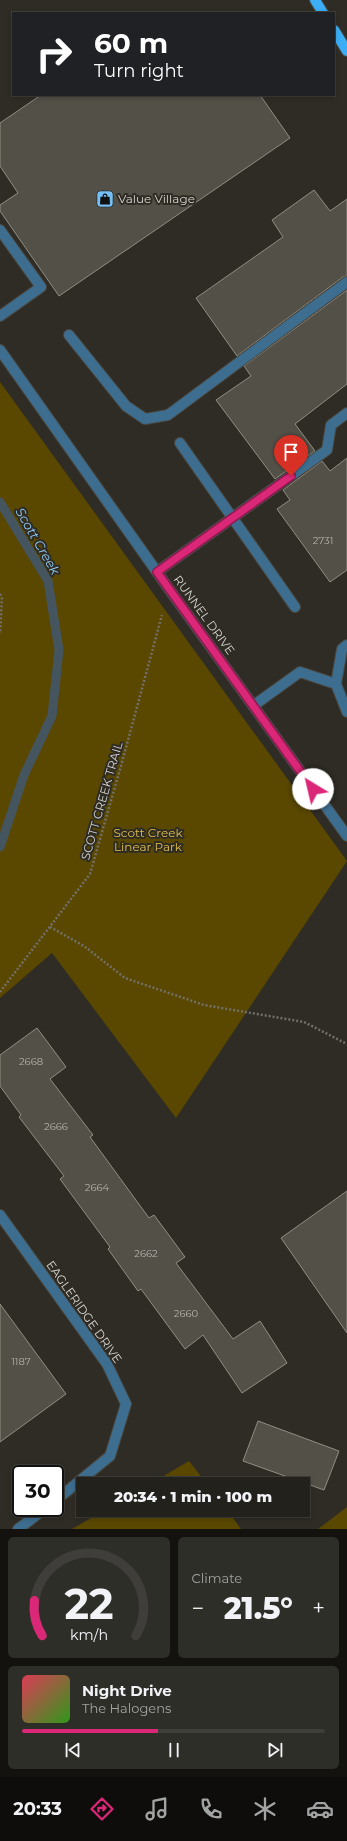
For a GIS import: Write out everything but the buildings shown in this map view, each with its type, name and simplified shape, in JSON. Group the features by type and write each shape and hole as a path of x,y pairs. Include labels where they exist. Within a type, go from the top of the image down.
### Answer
{"main road":[{"path":"315,0 322,12"},
{"path":"335,32 347,51"}],"street":[{"path":"0,230 41,287 0,316"},
{"path":"69,335 126,406 145,419 168,415 347,282"},
{"name":"RUNNEL DRIVE","path":"0,350 169,589 347,836"},
{"path":"157,572 327,450 331,425 347,413"},
{"path":"180,443 295,607"},
{"path":"347,645 342,649 340,688 347,712"},
{"path":"253,706 300,672 340,688"},
{"name":"EAGLERIDGE DRIVE","path":"0,1215 107,1364 126,1404 110,1456 64,1494"},
{"path":"18,1529 34,1517"}],"path":[{"name":"SCOTT CREEK TRAIL","path":"0,992 90,874 169,589"},
{"path":"0,594 2,597 0,634"},
{"path":"50,927 84,946 125,978 204,1005 304,1022 347,1044"}],"green space":[{"name":"Scott Creek Linear Park","path":"0,382 347,861 176,1118 52,953 0,998"},
{"path":"189,1461 202,1477 162,1477"},
{"path":"347,1507 347,1529 318,1529"},
{"path":"93,1517 232,1517 241,1529 72,1529"}],"waterway":[{"name":"Scott Creek","path":"0,502 48,581 59,650 52,716 24,775 0,847"}],"place":[{"name":"Value Village","path":"105,199"}],"route":[{"path":"291,476 157,572 313,789"}]}
